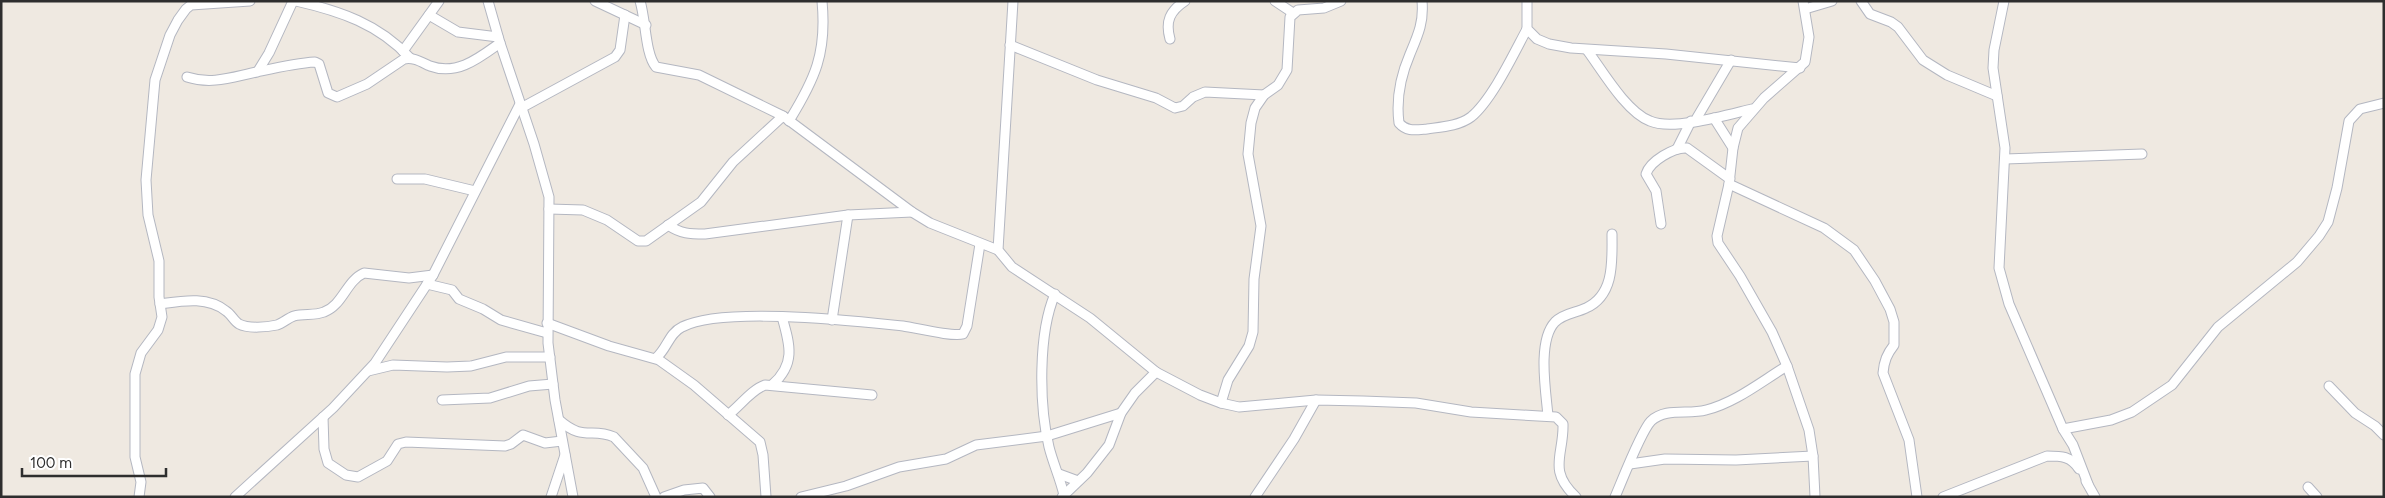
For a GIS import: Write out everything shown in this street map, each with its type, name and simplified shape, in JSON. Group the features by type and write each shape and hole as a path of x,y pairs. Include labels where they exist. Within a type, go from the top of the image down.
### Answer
{"street":[{"path":"139,497 141,482 134,457 135,374 142,353 162,322 159,261 148,214 146,180 155,80 160,60 178,20 186,8 198,3 250,1"},
{"path":"258,72 295,1 333,10 365,22 410,58 441,69 461,67 499,40"},
{"path":"403,51 439,1"},
{"path":"488,1 499,40 542,167 549,198 547,333 562,441 573,497"},
{"path":"595,1 646,25"},
{"path":"640,1 646,25 649,57 656,67 699,75 786,119 912,212 930,223 998,250 1012,267 1090,318 1156,372 1221,404 1239,407 1316,400 1416,403 1471,412 1556,417 1563,424 1558,465 1570,490 1576,497"},
{"path":"549,209 583,210 607,220 631,237 642,241 701,202 733,162 786,119 814,79 821,58 822,1"},
{"path":"998,250 1013,1"},
{"path":"1170,39 1167,24 1169,16 1185,1"},
{"path":"1275,1 1293,13"},
{"path":"1221,404 1228,380 1249,346 1253,332 1254,280 1261,226 1250,169 1248,139 1255,108 1264,95 1278,85 1287,70 1290,17 1293,13 1298,10 1334,6 1341,1"},
{"path":"1422,1 1422,27 1409,55 1399,94 1398,123 1404,129 1413,130 1443,127 1461,122 1472,116 1502,75 1527,29 1527,1"},
{"path":"1815,497 1813,456 1809,430 1787,366 1772,332 1717,239 1730,181 1733,148 1738,128 1753,109 1805,62 1808,53 1809,37 1804,5 1832,1"},
{"path":"1861,1 1870,14 1891,22 1898,28 1907,37 1923,60 1947,75 1997,96"},
{"path":"2004,1 1994,50 1993,68 2005,148 2000,250 2003,285 2094,497"},
{"path":"428,15 458,32 499,40"},
{"path":"235,497 323,417 375,363 433,275 521,106 615,57 620,50 625,15"},
{"path":"1527,29 1537,39 1549,44 1586,50 1666,54 1800,68"},
{"path":"1010,46 1097,80 1156,98 1175,108 1183,106 1193,97 1206,92 1264,95"},
{"path":"1586,50 1629,105 1640,116 1654,123 1693,121 1753,109"},
{"path":"188,77 202,82 215,82 315,62 319,64 328,93 337,97 368,84 393,66 410,58"},
{"path":"1677,149 1731,60"},
{"path":"2064,429 2111,420 2132,412 2172,385 2218,327 2297,262 2328,222 2337,188 2349,121 2360,110 2384,103"},
{"path":"1714,118 1733,148"},
{"path":"1661,224 1656,191 1646,172 1657,160 1677,149 1684,148 1692,150 1730,181 1824,228 1854,250 1875,281 1890,309 1894,322 1894,345 1888,353 1883,373 1909,440 1917,497"},
{"path":"2005,159 2142,154"},
{"path":"397,179 425,180 475,192"},
{"path":"668,225 678,232 705,234 848,215 912,212"},
{"path":"832,320 848,215"},
{"path":"1548,416 1545,354 1548,338 1554,323 1565,314 1587,308 1598,299 1607,287 1612,265 1612,234"},
{"path":"656,358 662,353 677,330 689,324 727,318 832,320 963,334 967,326 980,244"},
{"path":"160,304 194,300 207,302 227,311 238,324 246,326 274,325 295,315 326,311 340,298 350,283 364,273 409,278 433,275"},
{"path":"427,284 452,290 459,298 483,308 501,320 547,333"},
{"path":"1055,294 1047,311 1044,330 1044,400 1047,436 1059,474 1063,496"},
{"path":"772,385 781,377 790,357 782,318"},
{"path":"547,323 609,346 656,358 687,380 757,438 762,446 766,497"},
{"path":"368,371 393,365 471,366 506,357 550,357"},
{"path":"1614,496 1647,425 1656,417 1675,412 1708,410 1738,396 1787,366"},
{"path":"1063,496 1109,445 1121,413 1135,393 1156,372"},
{"path":"442,400 490,398 522,388 553,384"},
{"path":"728,415 741,405 757,388 772,385 872,395"},
{"path":"2329,386 2355,413 2375,426 2384,435"},
{"path":"1255,497 1294,439 1316,400"},
{"path":"801,497 846,486 899,467 946,459 976,445 1047,436 1121,413"},
{"path":"323,417 324,449 328,463 346,476 352,477 364,475 387,461 398,444 406,442 505,446 523,435 545,444 562,441"},
{"path":"559,420 574,432 614,437 648,474 656,497"},
{"path":"551,497 565,454"},
{"path":"1630,464 1665,459 1736,460 1813,456"},
{"path":"1943,497 2047,456 2063,456 2072,460 2088,484"},
{"path":"1059,474 1078,481"},
{"path":"2308,487 2317,497"},
{"path":"664,497 684,490 703,488 710,497"}]}
